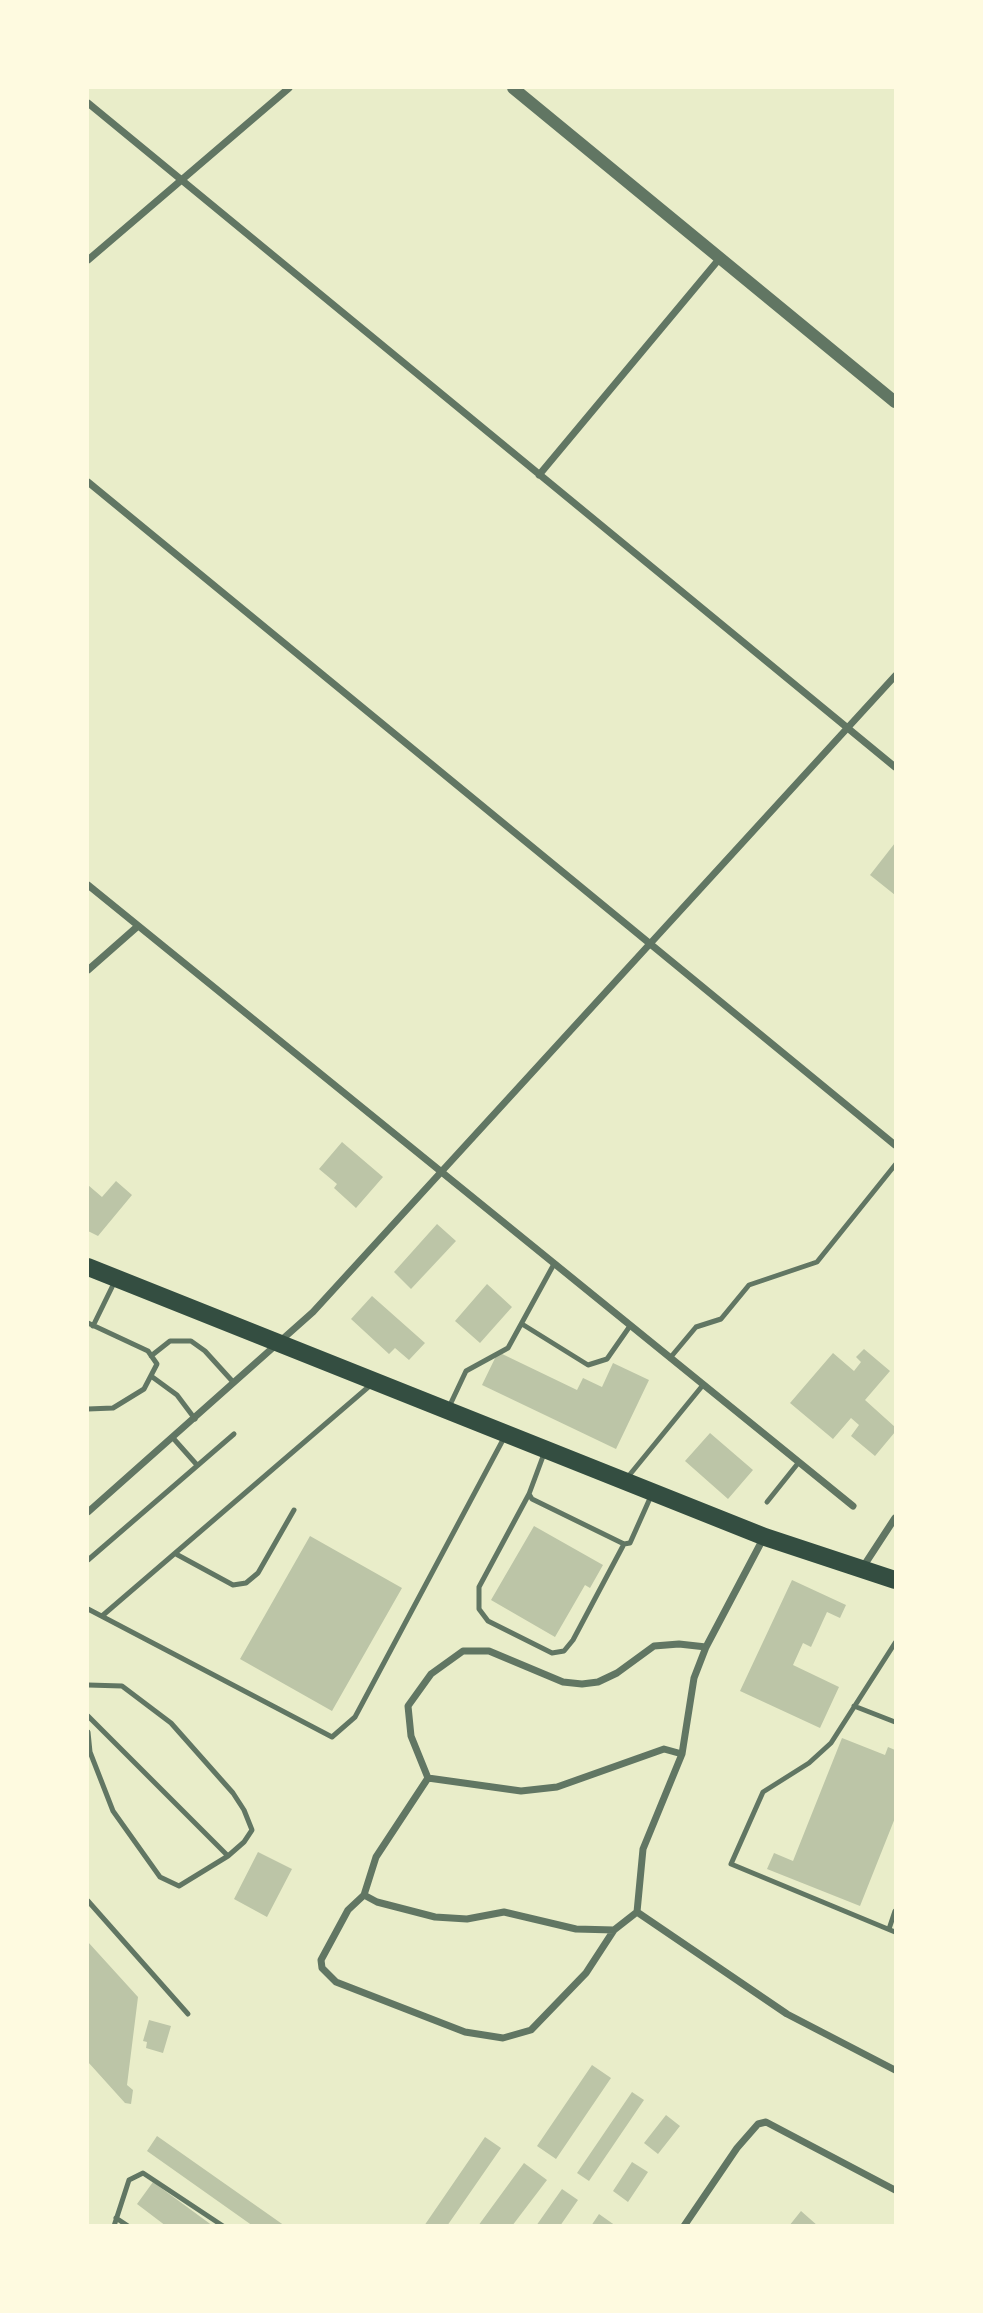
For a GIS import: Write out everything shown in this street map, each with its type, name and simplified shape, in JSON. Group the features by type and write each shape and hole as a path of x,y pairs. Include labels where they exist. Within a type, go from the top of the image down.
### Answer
{"main road":[{"path":"88,1267 765,1537 895,1580"}],"street":[{"path":"88,260 289,88"},
{"path":"513,88 895,402"},
{"path":"88,103 895,766"},
{"path":"539,475 720,258"},
{"path":"88,482 895,1145"},
{"path":"88,1512 313,1312 895,676"},
{"path":"88,885 853,1506"},
{"path":"88,970 138,926"},
{"path":"861,1569 895,1518"},
{"path":"428,1778 376,1857 364,1895 348,1910 321,1960 326,1973 336,1982 484,2037 503,2038 531,2030 586,1973 614,1930 637,1912 643,1849 682,1754 694,1678 706,1647 765,1537"},
{"path":"428,1778 411,1736 408,1706 431,1674 464,1651 489,1651 563,1682 582,1684 598,1682 617,1673 654,1646 679,1644 706,1647"},
{"path":"428,1778 521,1791 557,1787 664,1749 682,1754"},
{"path":"364,1895 377,1902 435,1917 467,1919 504,1912 576,1929 614,1930"},
{"path":"637,1912 787,2014 895,2070"},
{"path":"684,2225 747,2135 758,2124 766,2122 895,2190"}],"lane":[{"path":"670,1358 696,1327 721,1320 749,1285 817,1262 895,1165"},
{"path":"448,1410 466,1371 508,1348 554,1264"},
{"path":"88,1409 113,1408 144,1390 157,1364 151,1356 90,1324 117,1278"},
{"path":"522,1324 588,1365 607,1359 630,1326"},
{"path":"151,1356 170,1341 191,1340 205,1351 234,1383"},
{"path":"151,1376 177,1395 195,1419"},
{"path":"102,1616 375,1381"},
{"path":"625,1480 703,1384"},
{"path":"88,1609 332,1737 355,1717 506,1433"},
{"path":"88,1560 234,1434"},
{"path":"173,1438 197,1465"},
{"path":"546,1448 529,1494 480,1587 479,1609 488,1621 552,1653 564,1651 573,1640 624,1544"},
{"path":"767,1502 799,1462"},
{"path":"529,1494 532,1499 624,1544 630,1543 654,1491"},
{"path":"176,1554 233,1586 246,1583 258,1573 294,1510"},
{"path":"895,1643 831,1743 809,1763 763,1792 731,1864 892,1931 895,1911"},
{"path":"887,1658 895,1662"},
{"path":"88,1685 122,1686 171,1723 233,1793 252,1830 244,1842 228,1856 179,1886 160,1877 113,1811 90,1752 88,1732"},
{"path":"854,1706 895,1722"},
{"path":"88,1716 228,1856"},
{"path":"88,1901 188,2014"},
{"path":"114,2225 129,2180 144,2173 223,2225"},
{"path":"116,2218 128,2225"}],"building":[{"path":"895,843 895,895 870,875"},
{"path":"342,1142 383,1177 356,1208 334,1188 337,1184 319,1169"},
{"path":"116,1181 132,1195 98,1236 88,1231 88,1185 102,1197"},
{"path":"437,1224 456,1241 411,1289 394,1272"},
{"path":"487,1284 512,1307 480,1343 455,1321"},
{"path":"372,1296 425,1343 409,1360 395,1348 389,1354 351,1319"},
{"path":"864,1349 890,1371 865,1400 895,1427 895,1432 875,1456 851,1436 859,1425 851,1418 833,1439 790,1403 833,1353 854,1371 861,1362 856,1357"},
{"path":"498,1352 577,1390 583,1378 602,1387 613,1363 649,1380 616,1449 482,1385"},
{"path":"710,1433 753,1470 728,1499 685,1461"},
{"path":"534,1526 603,1565 590,1588 585,1585 555,1637 491,1600"},
{"path":"310,1536 402,1588 332,1711 240,1659"},
{"path":"792,1580 846,1605 840,1618 827,1612 811,1647 803,1643 793,1665 839,1687 820,1728 740,1691"},
{"path":"842,1738 885,1755 888,1747 895,1750 895,1818 860,1906 767,1869 774,1853 793,1861"},
{"path":"258,1852 292,1869 267,1917 234,1899"},
{"path":"88,1942 138,1997 127,2085 133,2090 131,2104 125,2103 88,2062"},
{"path":"149,2020 171,2026 163,2053 146,2048 147,2042 143,2041"},
{"path":"592,2065 611,2078 556,2159 537,2146"},
{"path":"632,2092 644,2100 589,2181 577,2173"},
{"path":"666,2115 680,2126 658,2154 644,2143"},
{"path":"157,2136 285,2226 253,2226 147,2151"},
{"path":"485,2137 501,2148 447,2226 424,2226"},
{"path":"632,2162 648,2172 628,2202 613,2191"},
{"path":"524,2163 547,2180 512,2226 478,2226"},
{"path":"153,2182 213,2226 166,2226 137,2204"},
{"path":"562,2189 578,2200 560,2226 536,2226"},
{"path":"801,2211 818,2226 789,2226"},
{"path":"599,2214 616,2226 591,2226"}]}
